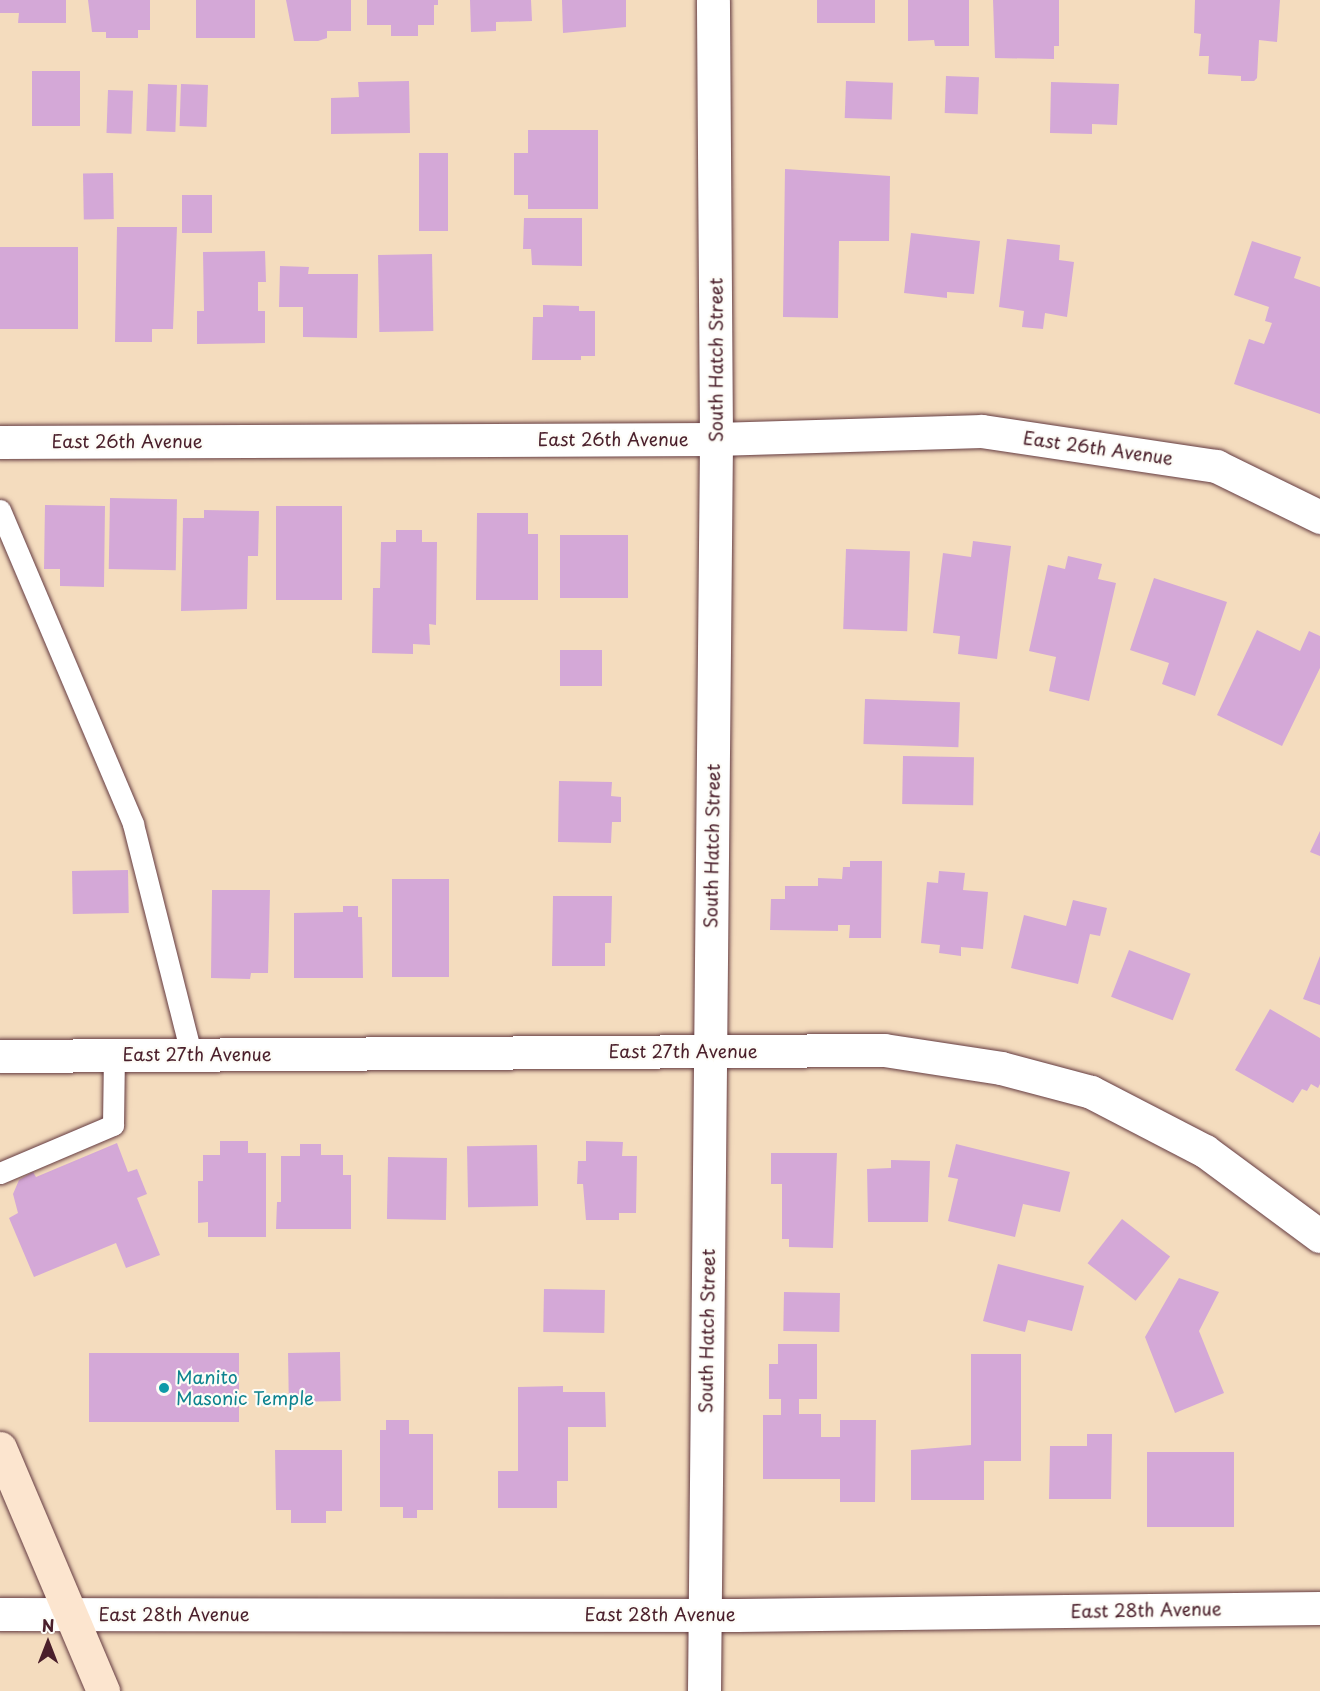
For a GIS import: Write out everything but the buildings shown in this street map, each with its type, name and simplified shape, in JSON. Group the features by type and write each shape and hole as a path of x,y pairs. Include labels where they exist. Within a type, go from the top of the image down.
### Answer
{"main road":[{"path":"0,1448 103,1691"}],"street":[{"name":"South Hatch Street","path":"704,1691 716,439 713,0"},
{"name":"East 26th Avenue","path":"0,442 716,439 982,431 1216,466 1320,517"},
{"name":"East 27th Avenue","path":"0,1056 884,1050 1001,1068 1091,1092 1205,1151 1320,1236"},
{"name":"East 28th Avenue","path":"0,1614 705,1615 1320,1608"}],"lane":[{"path":"0,510 133,824 191,1054"},
{"path":"0,1173 112,1125 114,1055"}],"place":[{"name":"Manito Masonic Temple","path":"164,1388"}]}
